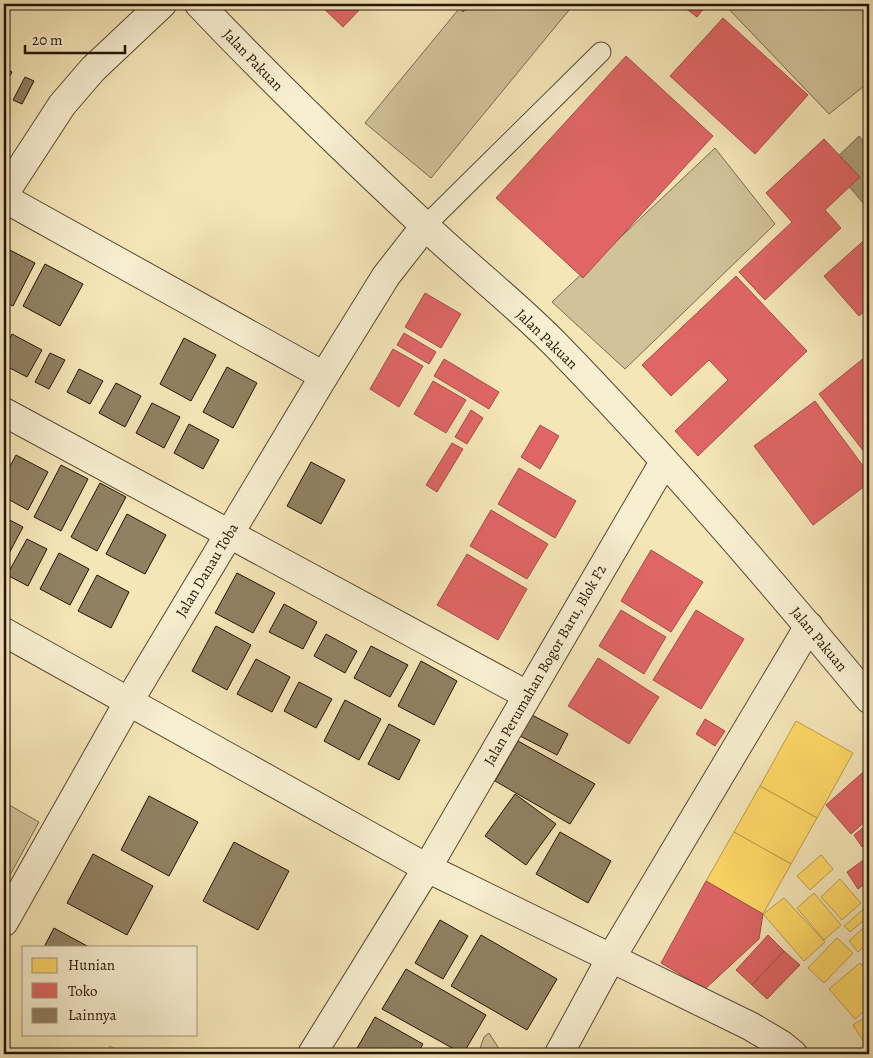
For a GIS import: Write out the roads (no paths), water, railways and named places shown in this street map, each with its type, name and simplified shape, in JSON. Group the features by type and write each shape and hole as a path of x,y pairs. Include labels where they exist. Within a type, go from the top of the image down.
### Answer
{"street":[{"path":"162,4 93,69 62,105 4,196 324,376"},
{"name":"Jalan Pakuan","path":"199,4 274,84 555,345 664,462 809,626 869,699"},
{"name":"Jalan Danau Toba","path":"4,922 129,701 229,532 386,276 425,226"},
{"path":"4,412 229,532 527,696"},
{"name":"Jalan Perumahan Bogor Baru, Blok F2","path":"312,1054 426,868 664,462"},
{"path":"560,1054 611,958 809,626"},
{"path":"4,632 426,868 750,1026 782,1045 792,1054"}],"lane":[{"path":"425,226 601,52"}]}
